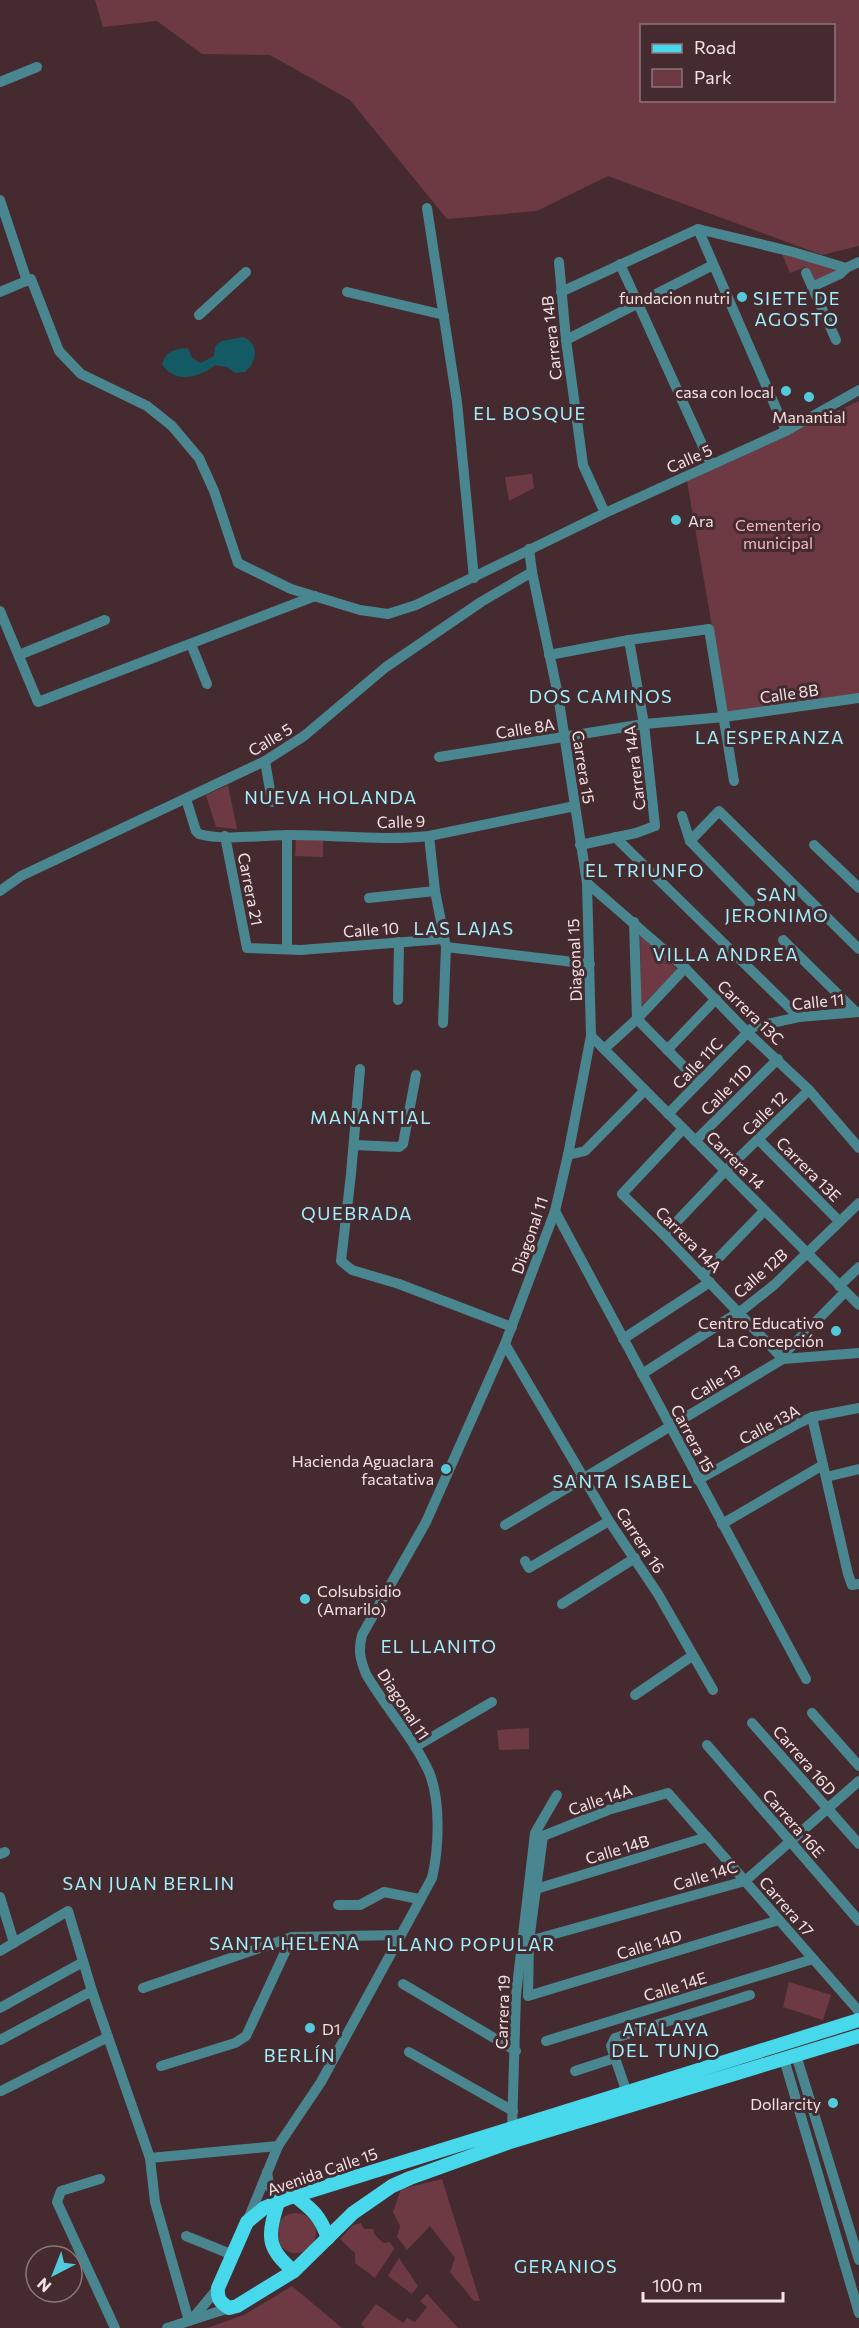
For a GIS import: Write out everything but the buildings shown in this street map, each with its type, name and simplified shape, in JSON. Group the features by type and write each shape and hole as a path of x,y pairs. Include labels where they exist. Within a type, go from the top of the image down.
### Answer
{"main road":[{"name":"Avenida Calle 15","path":"247,2222 264,2208 295,2196 859,2020"},
{"path":"247,2222 218,2288 220,2303 229,2308 237,2306 294,2271 353,2213 392,2186 410,2178 510,2142 859,2036"},
{"path":"295,2196 315,2211 328,2238"},
{"path":"278,2202 272,2224 272,2245 275,2253 294,2271"}],"street":[{"path":"0,81 37,67"},
{"name":"Calle 5","path":"0,200 27,281 31,279 59,351 81,374 147,406 172,426 199,458 238,563 291,589 360,610 388,614 416,605 605,513 786,431 859,390"},
{"path":"427,208 457,402 474,578"},
{"path":"698,229 786,431"},
{"path":"561,292 698,229 793,252 846,268"},
{"name":"Carrera 14B","path":"559,262 566,340 583,465 605,513"},
{"path":"812,287 859,262"},
{"path":"620,264 711,464"},
{"path":"566,340 713,265"},
{"path":"199,315 246,272"},
{"path":"806,273 836,340"},
{"path":"0,292 27,281"},
{"path":"347,292 444,315"},
{"name":"Carrera 15","path":"530,549 532,572 564,737 587,883"},
{"name":"Calle 5","path":"0,891 21,876 266,761 304,736 386,667 481,602 532,572"},
{"path":"0,611 38,702 315,596"},
{"path":"19,655 105,620"},
{"path":"549,655 709,628 734,781"},
{"name":"Carrera 14A","path":"615,837 656,826 644,724 629,640"},
{"path":"191,644 207,684"},
{"name":"Calle 8B","path":"724,717 859,698"},
{"name":"Calle 8A","path":"439,757 644,724 724,717"},
{"path":"266,761 272,802"},
{"name":"Calle 9","path":"186,799 196,831 204,835 225,836 408,838 429,836 575,806"},
{"path":"690,841 718,811 859,949"},
{"path":"682,816 690,841 750,903"},
{"path":"287,835 287,949"},
{"name":"Carrera 21","path":"225,836 247,948"},
{"path":"429,836 435,891 445,943 443,1023"},
{"path":"580,844 615,837 799,1017"},
{"path":"814,845 859,888"},
{"name":"Carrera 13C","path":"587,883 685,968 747,1032 809,1090 859,1148"},
{"name":"Diagonal 15","path":"587,883 591,1036"},
{"path":"369,898 435,891"},
{"path":"634,922 637,1019 699,1082"},
{"path":"783,939 857,1012"},
{"path":"398,1000 399,942"},
{"name":"Calle 10","path":"247,948 301,950 399,942 445,943"},
{"path":"445,943 590,964"},
{"path":"604,1049 637,1019 685,968"},
{"path":"667,1050 716,999"},
{"name":"Calle 11","path":"747,1032 764,1023 799,1017 857,1012"},
{"name":"Calle 11C","path":"668,1114 747,1032"},
{"name":"Carrera 14","path":"591,1036 859,1305"},
{"name":"Diagonal 11","path":"247,2222 278,2146 321,2082 432,1878 438,1844 433,1785 414,1747 366,1674 360,1660 359,1645 362,1635 426,1522 512,1327 555,1211 591,1036"},
{"name":"Calle 11D","path":"695,1141 777,1059"},
{"path":"360,1069 341,1261 352,1270 399,1284 512,1327"},
{"path":"354,1145 399,1147 403,1144 416,1075"},
{"path":"568,1155 585,1151 645,1090"},
{"name":"Calle 12","path":"664,1235 725,1171 809,1090"},
{"name":"Carrera 14A","path":"683,1129 622,1194 782,1358"},
{"name":"Carrera 13E","path":"758,1139 839,1221"},
{"name":"Calle 12B","path":"642,1374 774,1285 859,1203"},
{"name":"Carrera 15","path":"555,1211 806,1679"},
{"path":"624,1339 706,1279 764,1211"},
{"path":"782,1358 859,1267"},
{"name":"Carrera 16","path":"505,1344 586,1478 609,1521 658,1594 713,1690"},
{"name":"Calle 13","path":"505,1525 782,1358 859,1353"},
{"name":"Calle 13A","path":"698,1480 812,1418 859,1408"},
{"path":"812,1418 837,1530 856,1584"},
{"path":"722,1524 823,1465"},
{"path":"826,1477 859,1469"},
{"path":"525,1561 529,1568 609,1521"},
{"path":"562,1604 635,1558"},
{"path":"635,1695 692,1656"},
{"path":"414,1747 492,1702"},
{"path":"812,1713 859,1766"},
{"name":"Carrera 16D","path":"752,1723 859,1844"},
{"name":"Carrera 16E","path":"707,1745 859,1921"},
{"name":"Calle 14C","path":"529,1941 745,1881 859,1781"},
{"name":"Calle 14A","path":"536,1889 543,1836 608,1810 668,1793"},
{"name":"Carrera 17","path":"668,1793 859,2012"},
{"name":"Carrera 19","path":"512,2129 516,1995 535,1833 557,1795"},
{"name":"Calle 14B","path":"536,1889 707,1837"},
{"path":"529,1941 536,1889"},
{"path":"338,1905 360,1905 384,1892 419,1899"},
{"path":"0,1898 14,1943"},
{"path":"0,1952 68,1911 92,1991 150,2158 155,2202 190,2320"},
{"name":"Calle 14D","path":"529,1941 528,1996 779,1920"},
{"path":"143,1988 292,1937 400,1935"},
{"path":"161,2066 235,2043 246,2036 292,1937"},
{"name":"Calle 14E","path":"546,2041 813,1959"},
{"path":"0,2008 83,1962"},
{"path":"403,1984 516,2051"},
{"path":"0,2040 92,1991"},
{"path":"627,2093 611,2046 615,2038 750,1995"},
{"path":"1,2091 108,2037"},
{"path":"409,2052 513,2111"},
{"path":"790,2057 859,2260"},
{"path":"790,2057 859,2313"},
{"path":"575,2071 615,2058"},
{"path":"150,2158 278,2146"},
{"path":"267,2172 268,2185 278,2202"},
{"path":"100,2179 61,2191 57,2202 115,2328"},
{"path":"186,2236 233,2255"},
{"path":"190,2320 218,2288"},
{"path":"167,2328 229,2308"}],"green space":[{"path":"95,0 859,0 859,246 822,255 608,176 537,211 447,219 350,100 270,55 202,54 157,21 103,27"},
{"path":"782,254 834,266 840,273 813,284 805,267 790,273"},
{"name":"Cementerio municipal","path":"859,401 859,697 727,714 687,481"},
{"path":"532,474 534,488 509,501 505,477"},
{"path":"228,785 237,829 216,827 206,795"},
{"path":"296,839 323,840 323,857 295,856"},
{"path":"640,933 678,970 641,1006"},
{"path":"529,1728 529,1749 499,1750 497,1730"},
{"path":"789,1982 831,1995 823,2020 783,2007"},
{"path":"442,2179 480,2301 474,2301 450,2272 455,2258 430,2226 407,2250 397,2237 400,2226 393,2212 401,2189"},
{"path":"296,2213 310,2219 316,2233 310,2247 296,2253 282,2247 276,2233 282,2219"},
{"path":"361,2223 364,2229 373,2229 375,2235 383,2243 390,2242 394,2249 375,2278 355,2263 355,2253 340,2239 353,2225"},
{"path":"399,2258 418,2286 412,2294 388,2276"},
{"path":"292,2286 342,2328 207,2328 244,2315"},
{"path":"427,2294 458,2328 365,2328 361,2324 376,2304 403,2323 407,2318 415,2322 427,2307 420,2301"}],"water":[{"path":"243,337 252,344 255,353 252,363 245,372 235,373 227,367 215,365 202,373 181,377 167,371 162,364 166,356 172,352 188,348 192,358 201,363 214,356 215,346 222,341"}],"place":[{"name":"fundacion nutri","path":"742,297"},
{"name":"casa con local","path":"786,391"},
{"name":"Manantial","path":"809,397"},
{"name":"Ara","path":"676,520"},
{"name":"Centro Educativo La Concepción","path":"836,1331"},
{"name":"Hacienda Aguaclara facatativa","path":"446,1469"},
{"name":"Colsubsidio (Amarilo)","path":"305,1599"},
{"name":"D1","path":"310,2028"},
{"name":"Dollarcity","path":"833,2103"}],"district":[{"name":"SIETE DE AGOSTO","path":"797,308"},
{"name":"EL BOSQUE","path":"530,413"},
{"name":"DOS CAMINOS","path":"601,696"},
{"name":"LA ESPERANZA","path":"770,737"},
{"name":"NUEVA HOLANDA","path":"331,797"},
{"name":"EL TRIUNFO","path":"645,870"},
{"name":"SAN JERONIMO","path":"777,904"},
{"name":"LAS LAJAS","path":"464,928"},
{"name":"VILLA ANDREA","path":"726,954"},
{"name":"MANANTIAL","path":"371,1117"},
{"name":"QUEBRADA","path":"357,1213"},
{"name":"SANTA ISABEL","path":"623,1481"},
{"name":"EL LLANITO","path":"439,1646"},
{"name":"SAN JUAN BERLIN","path":"149,1883"},
{"name":"SANTA HELENA","path":"285,1943"},
{"name":"LLANO POPULAR","path":"471,1944"},
{"name":"ATALAYA DEL TUNJO","path":"666,2039"},
{"name":"BERLÍN","path":"300,2055"},
{"name":"GERANIOS","path":"566,2266"}]}
